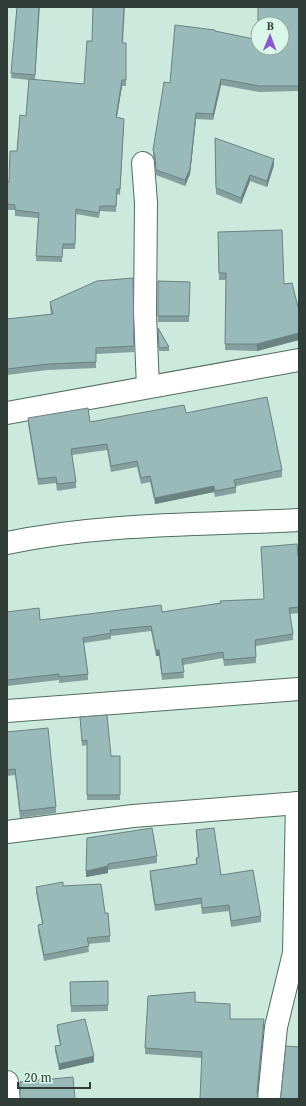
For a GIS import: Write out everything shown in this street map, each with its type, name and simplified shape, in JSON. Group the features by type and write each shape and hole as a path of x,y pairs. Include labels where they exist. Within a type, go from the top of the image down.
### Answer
{"street":[{"path":"143,163 146,202 145,291 148,387"},
{"path":"7,413 299,360"},
{"path":"7,543 56,533 99,528 299,520"},
{"path":"7,711 299,689"},
{"path":"7,832 133,816 298,803 294,953 276,1027 269,1099"},
{"path":"7,1082 9,1099"}],"building":[{"path":"17,7 39,7 35,75 11,73"},
{"path":"93,7 124,7 122,43 126,43 126,80 122,80 116,117 124,119 120,189 117,189 116,206 100,206 99,213 76,209 75,244 63,244 62,257 36,256 39,213 15,210 15,205 7,204 7,182 9,182 10,151 17,151 20,115 26,116 29,79 84,84 87,41 92,41"},
{"path":"258,7 299,7 299,86 259,86 221,79 213,114 196,113 190,169 185,180 156,170 153,150 164,82 170,83 175,25 250,38 250,56 290,56 290,16 258,16"},
{"path":"215,138 274,159 267,181 250,175 241,198 216,188"},
{"path":"282,230 284,284 292,283 299,311 299,333 257,344 225,344 226,273 219,273 218,232"},
{"path":"133,278 134,346 96,348 96,362 48,364 7,369 7,319 53,314 50,302 97,281"},
{"path":"158,281 190,282 189,316 158,316"},
{"path":"158,328 169,347 159,348"},
{"path":"267,397 282,470 234,480 236,487 215,491 214,486 155,498 150,476 141,478 137,461 111,466 107,444 71,449 76,482 57,484 56,477 38,479 28,418 88,408 90,422 184,405 186,413"},
{"path":"297,544 299,556 299,607 289,608 293,634 255,640 256,657 224,660 223,652 182,659 184,672 162,674 159,650 156,650 151,626 110,630 111,633 83,638 88,674 59,677 59,674 7,680 7,612 39,608 40,620 161,605 162,612 221,603 220,601 264,599 261,547"},
{"path":"107,715 111,756 120,756 120,795 87,795 87,740 82,741 80,717"},
{"path":"48,728 56,807 20,811 15,769 7,770 7,732"},
{"path":"152,828 157,856 108,864 108,866 86,871 87,838"},
{"path":"214,828 221,875 253,870 261,916 231,921 229,905 202,908 201,898 155,905 150,871 197,864 196,858 199,857 196,830"},
{"path":"63,882 63,886 101,884 105,913 108,913 110,936 87,938 89,946 44,955 38,925 43,924 36,887"},
{"path":"108,981 108,1005 71,1006 70,982"},
{"path":"195,992 195,1002 230,1004 230,1019 264,1019 257,1092 259,1099 200,1099 202,1052 145,1048 148,996"},
{"path":"85,1019 94,1056 59,1064 55,1046 61,1045 57,1025"},
{"path":"286,1046 299,1047 299,1099 280,1099"},
{"path":"73,1077 75,1099 19,1099 20,1082"}]}
